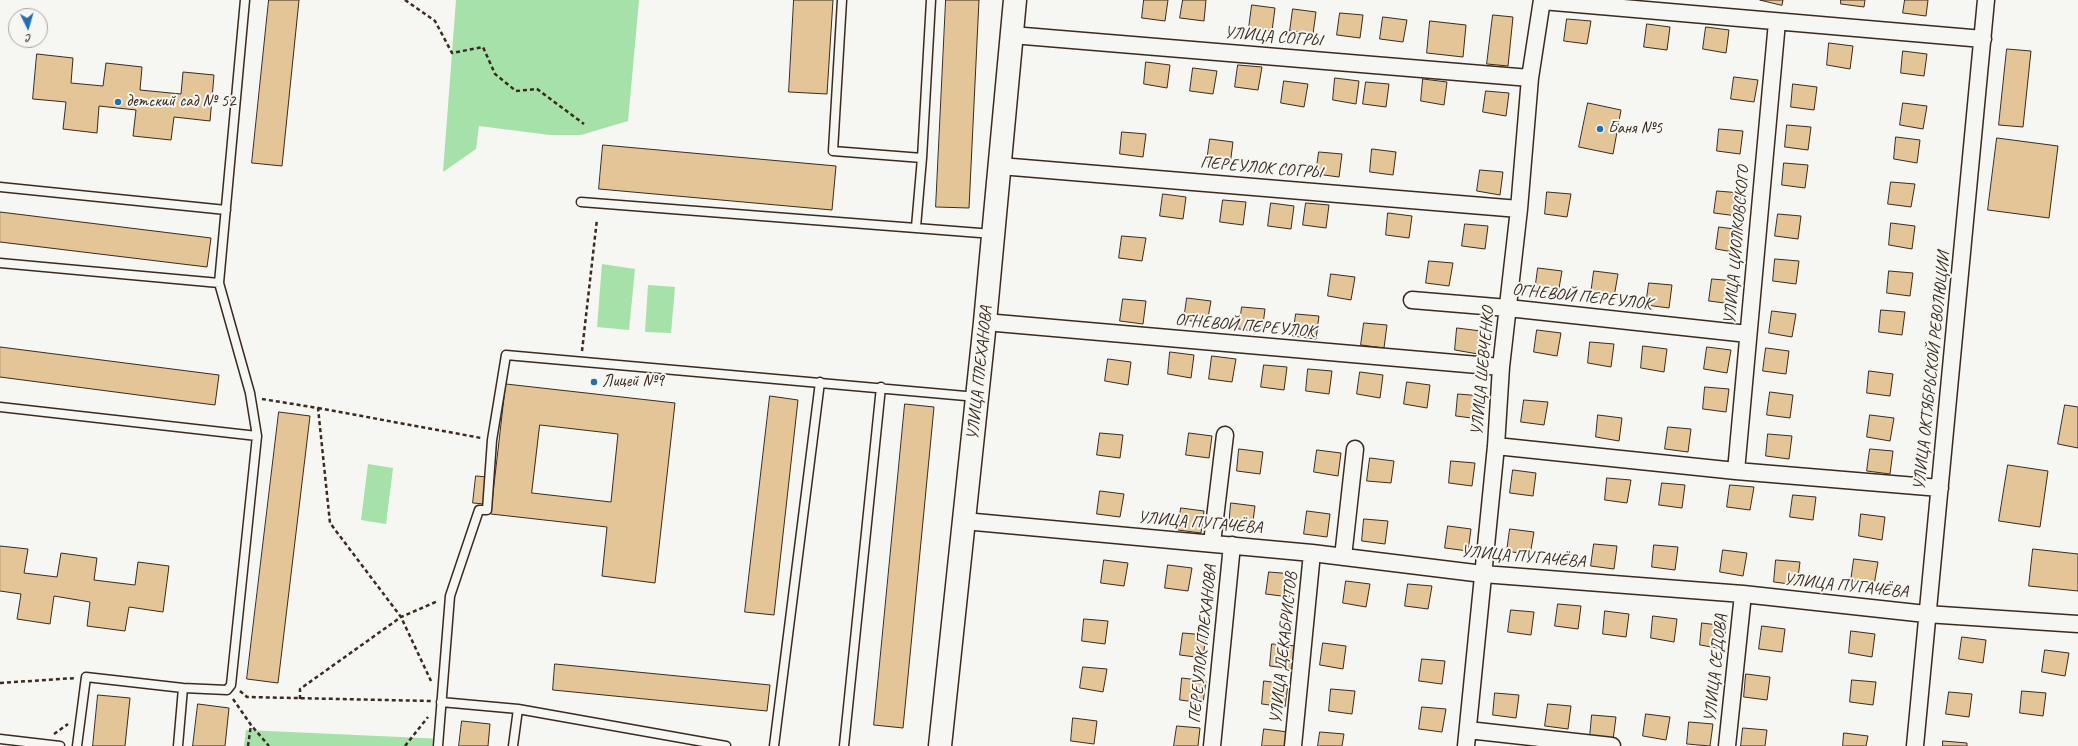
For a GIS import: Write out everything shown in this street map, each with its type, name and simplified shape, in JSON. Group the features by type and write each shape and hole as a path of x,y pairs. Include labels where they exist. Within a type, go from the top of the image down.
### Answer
{"main road":[{"name":"УЛИЦА ПЛЕХАНОВА","path":"940,746 994,234 1015,0"}],"street":[{"path":"1542,0 1777,22 1983,39"},
{"name":"УЛИЦА ШЕВЧЕНКО","path":"1466,746 1496,446 1501,367 1519,209 1530,78 1542,0"},
{"name":"УЛИЦА ОКТЯБРЬСКОЙ РЕВОЛЮЦИИ","path":"1915,746 1926,614 1940,488 1986,0"},
{"name":"УЛИЦА ЦИОЛКОВСКОГО","path":"1736,471 1777,22"},
{"name":"УЛИЦА СОГРЫ","path":"1012,35 1530,78"},
{"name":"ПЕРЕУЛОК СОГРЫ","path":"1000,166 1519,209"},
{"name":"ОГНЕВОЙ ПЕРЕУЛОК","path":"1412,300 1508,308 1748,334"},
{"name":"ОГНЕВОЙ ПЕРЕУЛОК","path":"985,322 1501,367"},
{"path":"1212,543 1225,435"},
{"path":"1496,446 1736,471 1940,488"},
{"path":"1343,557 1355,449"},
{"name":"УЛИЦА ПУГАЧЁВА","path":"964,521 1312,553 1483,574 1743,594 1926,614 2078,624"},
{"name":"ПЕРЕУЛОК ПЛЕХАНОВА","path":"1212,746 1232,545"},
{"name":"УЛИЦА ДЕКАБРИСТОВ","path":"1293,746 1312,553"},
{"name":"УЛИЦА СЕДОВА","path":"1727,746 1743,594"},
{"path":"1468,730 1612,746"}],"lane":[{"path":"77,746 86,677 183,688 229,688 257,436 252,398 219,283 245,0"},
{"path":"842,0 833,151 922,158"},
{"path":"916,227 922,158 931,0"},
{"path":"0,187 226,210"},
{"path":"581,202 994,234"},
{"path":"0,262 219,283"},
{"path":"438,746 450,596 479,510 487,510 492,440 506,355 881,387 977,397"},
{"path":"774,746 820,382"},
{"path":"844,746 881,387"},
{"path":"0,407 257,436"},
{"path":"178,746 183,688"},
{"path":"441,702 518,709 726,746"},
{"path":"513,746 518,709"},
{"path":"0,739 60,746"}],"path":[{"path":"405,0 435,21 452,53 483,47 495,74 516,91 537,89 584,124"},
{"path":"580,362 597,219"},
{"path":"252,398 318,408 492,440"},
{"path":"318,408 330,523 400,617 441,702"},
{"path":"300,699 300,689 400,617 450,596"},
{"path":"0,683 86,677"},
{"path":"229,688 247,697 441,702"},
{"path":"229,688 250,725 269,746"},
{"path":"405,746 441,702"},
{"path":"40,743 81,715"},
{"path":"248,746 250,725"}],"green space":[{"path":"456,0 639,0 628,121 581,135 550,135 479,126 476,149 443,172"},
{"path":"602,264 635,269 629,330 597,327"},
{"path":"648,285 675,287 671,333 645,332"},
{"path":"368,464 393,468 386,524 361,520"},
{"path":"246,730 444,739 443,746 244,746"}],"building":[{"path":"269,0 299,0 282,166 252,163"},
{"path":"794,0 833,0 827,94 789,92"},
{"path":"946,0 979,0 969,208 936,207"},
{"path":"1144,0 1168,0 1165,21 1142,18"},
{"path":"1183,0 1206,0 1204,21 1180,18"},
{"path":"1760,0 1783,0 1782,5"},
{"path":"1841,0 1865,0 1864,7 1841,4"},
{"path":"1905,0 1928,0 1926,16 1903,13"},
{"path":"1252,5 1275,8 1272,31 1249,28"},
{"path":"1293,9 1316,12 1313,34 1290,31"},
{"path":"1340,13 1363,15 1360,38 1337,35"},
{"path":"1493,15 1513,17 1508,66 1487,64"},
{"path":"1383,17 1407,20 1403,42 1380,39"},
{"path":"1567,19 1591,21 1587,44 1564,41"},
{"path":"1430,21 1466,25 1463,57 1427,53"},
{"path":"1647,24 1670,27 1667,50 1644,47"},
{"path":"1706,27 1729,30 1726,53 1703,49"},
{"path":"1829,43 1853,46 1850,69 1827,65"},
{"path":"2007,49 2031,51 2023,127 1999,125"},
{"path":"1903,51 1927,54 1924,76 1901,73"},
{"path":"37,54 73,58 71,83 103,86 106,63 142,67 140,90 181,94 183,72 214,75 210,121 174,117 171,140 133,136 136,110 99,106 97,133 63,129 66,102 33,99"},
{"path":"1146,62 1170,65 1167,88 1144,84"},
{"path":"1238,65 1262,67 1258,90 1235,87"},
{"path":"1193,68 1217,71 1213,94 1190,91"},
{"path":"1734,77 1758,80 1754,102 1731,99"},
{"path":"1335,78 1359,81 1356,104 1333,100"},
{"path":"1423,79 1447,82 1444,105 1421,101"},
{"path":"1284,81 1308,84 1304,107 1281,103"},
{"path":"1366,82 1389,84 1386,107 1363,104"},
{"path":"1793,84 1817,87 1814,110 1791,107"},
{"path":"1486,91 1509,93 1506,116 1483,112"},
{"name":"Баня №5","path":"1588,103 1621,110 1613,154 1579,147"},
{"path":"1903,103 1927,106 1923,129 1900,125"},
{"path":"1787,125 1811,127 1808,150 1785,147"},
{"path":"1719,129 1743,131 1740,154 1717,151"},
{"path":"1122,132 1146,134 1143,157 1120,154"},
{"path":"1896,137 1920,140 1917,163 1894,159"},
{"path":"1997,138 2058,146 2049,218 1988,210"},
{"path":"1210,139 1233,142 1230,165 1207,161"},
{"path":"603,145 836,166 832,210 599,189"},
{"path":"1372,149 1396,152 1393,175 1370,172"},
{"path":"1319,152 1342,154 1339,177 1316,174"},
{"path":"1784,163 1808,165 1805,188 1782,185"},
{"path":"1480,170 1503,172 1500,195 1477,191"},
{"path":"1891,182 1915,184 1911,207 1888,204"},
{"path":"1717,191 1741,193 1737,216 1714,213"},
{"path":"1547,192 1571,194 1567,217 1545,214"},
{"path":"1163,194 1186,197 1183,219 1160,216"},
{"path":"1223,200 1246,202 1243,225 1220,222"},
{"path":"1271,203 1294,206 1291,229 1268,226"},
{"path":"1306,203 1329,205 1326,228 1303,225"},
{"path":"0,212 211,238 207,267 0,242"},
{"path":"1388,213 1412,216 1409,238 1386,235"},
{"path":"1778,214 1801,216 1798,239 1775,236"},
{"path":"1891,223 1915,226 1912,249 1889,245"},
{"path":"1465,224 1488,226 1485,249 1462,246"},
{"path":"1719,227 1742,230 1739,253 1716,249"},
{"path":"1122,236 1146,238 1142,261 1119,258"},
{"path":"1775,259 1799,261 1796,284 1773,281"},
{"path":"1429,261 1453,263 1449,286 1426,283"},
{"path":"1538,268 1562,271 1558,294 1535,291"},
{"path":"1594,271 1618,274 1614,297 1591,294"},
{"path":"1889,271 1913,273 1910,296 1887,293"},
{"path":"1331,274 1355,277 1351,300 1328,296"},
{"path":"1712,279 1736,281 1732,304 1709,301"},
{"path":"1649,283 1672,285 1669,308 1646,305"},
{"path":"1187,298 1211,301 1207,323 1184,320"},
{"path":"1123,299 1146,301 1143,324 1120,321"},
{"path":"1242,307 1265,309 1262,332 1239,329"},
{"path":"1881,310 1905,312 1902,335 1879,332"},
{"path":"1772,311 1796,314 1792,337 1769,333"},
{"path":"1296,314 1319,316 1316,339 1293,336"},
{"path":"1364,323 1387,325 1384,348 1361,345"},
{"path":"1457,328 1481,331 1478,354 1455,350"},
{"path":"1537,330 1561,333 1557,356 1534,352"},
{"path":"1590,342 1614,344 1611,367 1588,363"},
{"path":"1643,346 1667,349 1664,372 1641,368"},
{"path":"0,347 219,375 215,405 0,377"},
{"path":"1707,347 1731,350 1727,373 1704,369"},
{"path":"1766,348 1789,351 1786,374 1763,371"},
{"path":"1170,352 1194,355 1191,378 1168,374"},
{"path":"1212,356 1236,359 1232,382 1209,379"},
{"path":"1108,359 1131,362 1128,385 1105,381"},
{"path":"1264,365 1287,367 1284,390 1261,387"},
{"path":"1308,369 1332,371 1329,394 1306,391"},
{"path":"1869,371 1893,374 1890,396 1867,393"},
{"path":"1360,372 1383,375 1380,398 1357,394"},
{"path":"1407,382 1430,385 1427,408 1404,404"},
{"path":"506,384 675,403 655,583 602,576 607,527 491,514","holes":["540,425 618,434 611,502 532,493"]},
{"path":"1705,387 1729,389 1726,412 1703,409"},
{"path":"1770,392 1793,395 1790,418 1767,415"},
{"path":"1458,394 1482,396 1479,419 1456,416"},
{"path":"770,396 798,400 774,615 745,612"},
{"path":"1524,400 1548,402 1544,425 1521,422"},
{"path":"905,404 934,407 903,728 874,725"},
{"path":"2065,405 2078,407 2078,448 2058,444"},
{"path":"279,412 310,416 278,683 247,679"},
{"path":"1598,415 1622,418 1619,441 1596,437"},
{"path":"1870,415 1894,418 1890,441 1867,437"},
{"path":"1668,427 1691,429 1688,452 1665,449"},
{"path":"1100,433 1123,435 1120,458 1097,455"},
{"path":"1189,433 1212,436 1209,458 1186,455"},
{"path":"1768,434 1792,436 1789,459 1766,456"},
{"path":"1239,449 1263,452 1260,474 1237,471"},
{"path":"1870,449 1893,451 1890,474 1867,471"},
{"path":"1317,450 1341,453 1338,476 1314,472"},
{"path":"1370,458 1394,461 1391,483 1367,481"},
{"path":"1451,461 1475,463 1472,486 1449,483"},
{"path":"2008,465 2048,471 2040,527 1999,521"},
{"path":"1513,470 1536,473 1533,496 1510,493"},
{"path":"476,476 487,477 484,504 473,503"},
{"path":"1607,478 1631,480 1627,503 1605,500"},
{"path":"1662,483 1685,485 1682,508 1659,505"},
{"path":"1730,485 1754,487 1750,510 1727,507"},
{"path":"1100,491 1124,494 1120,517 1097,514"},
{"path":"1793,495 1816,497 1813,520 1790,517"},
{"path":"1231,503 1255,506 1252,529 1229,526"},
{"path":"1181,508 1204,511 1201,533 1178,530"},
{"path":"1307,511 1330,514 1327,537 1304,534"},
{"path":"1861,514 1885,517 1882,540 1859,536"},
{"path":"1364,519 1388,521 1385,544 1362,541"},
{"path":"1448,526 1471,529 1468,551 1445,548"},
{"path":"1510,529 1534,532 1530,555 1507,551"},
{"path":"1594,544 1617,546 1614,569 1591,566"},
{"path":"1654,545 1678,547 1675,570 1652,567"},
{"path":"0,546 28,549 24,573 57,577 61,553 97,558 94,580 135,585 138,562 169,566 163,612 129,607 125,631 87,626 90,602 54,596 50,624 17,619 21,594 0,591"},
{"path":"2033,549 2078,554 2078,591 2029,586"},
{"path":"1723,550 1747,553 1743,576 1720,572"},
{"path":"1854,559 1878,562 1874,585 1851,581"},
{"path":"1104,560 1128,563 1124,586 1101,583"},
{"path":"1776,560 1800,562 1797,585 1774,582"},
{"path":"1168,565 1192,568 1188,591 1165,588"},
{"path":"1269,572 1293,574 1289,597 1266,594"},
{"path":"1346,581 1370,584 1366,607 1343,603"},
{"path":"1408,584 1432,586 1428,609 1405,606"},
{"path":"1558,604 1581,606 1578,629 1555,626"},
{"path":"1511,610 1534,612 1531,635 1508,632"},
{"path":"1605,611 1629,614 1626,637 1603,634"},
{"path":"1653,616 1677,619 1674,642 1651,638"},
{"path":"1084,619 1108,621 1105,644 1082,641"},
{"path":"1702,623 1726,626 1723,649 1700,645"},
{"path":"1762,626 1785,629 1782,652 1759,649"},
{"path":"1851,631 1875,634 1872,657 1849,653"},
{"path":"1183,633 1206,635 1203,658 1180,655"},
{"path":"1962,637 1986,640 1983,663 1959,659"},
{"path":"1323,643 1346,646 1343,669 1320,665"},
{"path":"1272,644 1296,646 1293,669 1270,666"},
{"path":"2045,650 2069,653 2065,676 2042,672"},
{"path":"1422,659 1445,661 1442,684 1419,681"},
{"path":"555,664 770,685 767,711 553,690"},
{"path":"1083,667 1107,669 1103,692 1080,688"},
{"path":"1746,674 1770,677 1767,700 1744,697"},
{"path":"1182,678 1206,681 1203,703 1180,700"},
{"path":"1852,680 1876,682 1873,705 1850,702"},
{"path":"1264,681 1288,684 1285,707 1262,704"},
{"path":"1331,689 1355,691 1352,714 1329,711"},
{"path":"2022,691 2046,693 2043,716 2020,713"},
{"path":"1949,692 1972,694 1969,717 1946,714"},
{"path":"1495,693 1519,695 1516,718 1493,715"},
{"path":"98,695 130,698 125,746 93,746"},
{"path":"198,704 229,708 225,746 193,746"},
{"path":"1548,704 1571,706 1568,729 1545,726"},
{"path":"1422,707 1446,709 1442,732 1419,729"},
{"path":"1646,714 1670,717 1666,740 1643,736"},
{"path":"1592,715 1616,717 1613,740 1590,737"},
{"path":"1073,718 1097,721 1094,744 1071,741"},
{"path":"462,721 490,724 488,746 459,746"},
{"path":"1689,722 1713,724 1710,746 1687,744"},
{"path":"1177,726 1200,728 1198,746 1174,746"},
{"path":"1743,728 1767,730 1765,746 1741,746"},
{"path":"1264,729 1288,732 1285,746 1262,746"},
{"path":"1320,732 1344,734 1342,746 1318,746"},
{"path":"1844,733 1868,736 1866,746 1843,746"},
{"path":"1943,741 1967,743 1967,746 1943,746"}],"place":[{"name":"детский сад № 52","path":"118,102"},
{"name":"Баня №5","path":"1600,129"},
{"name":"Лицей №9","path":"594,382"}]}
